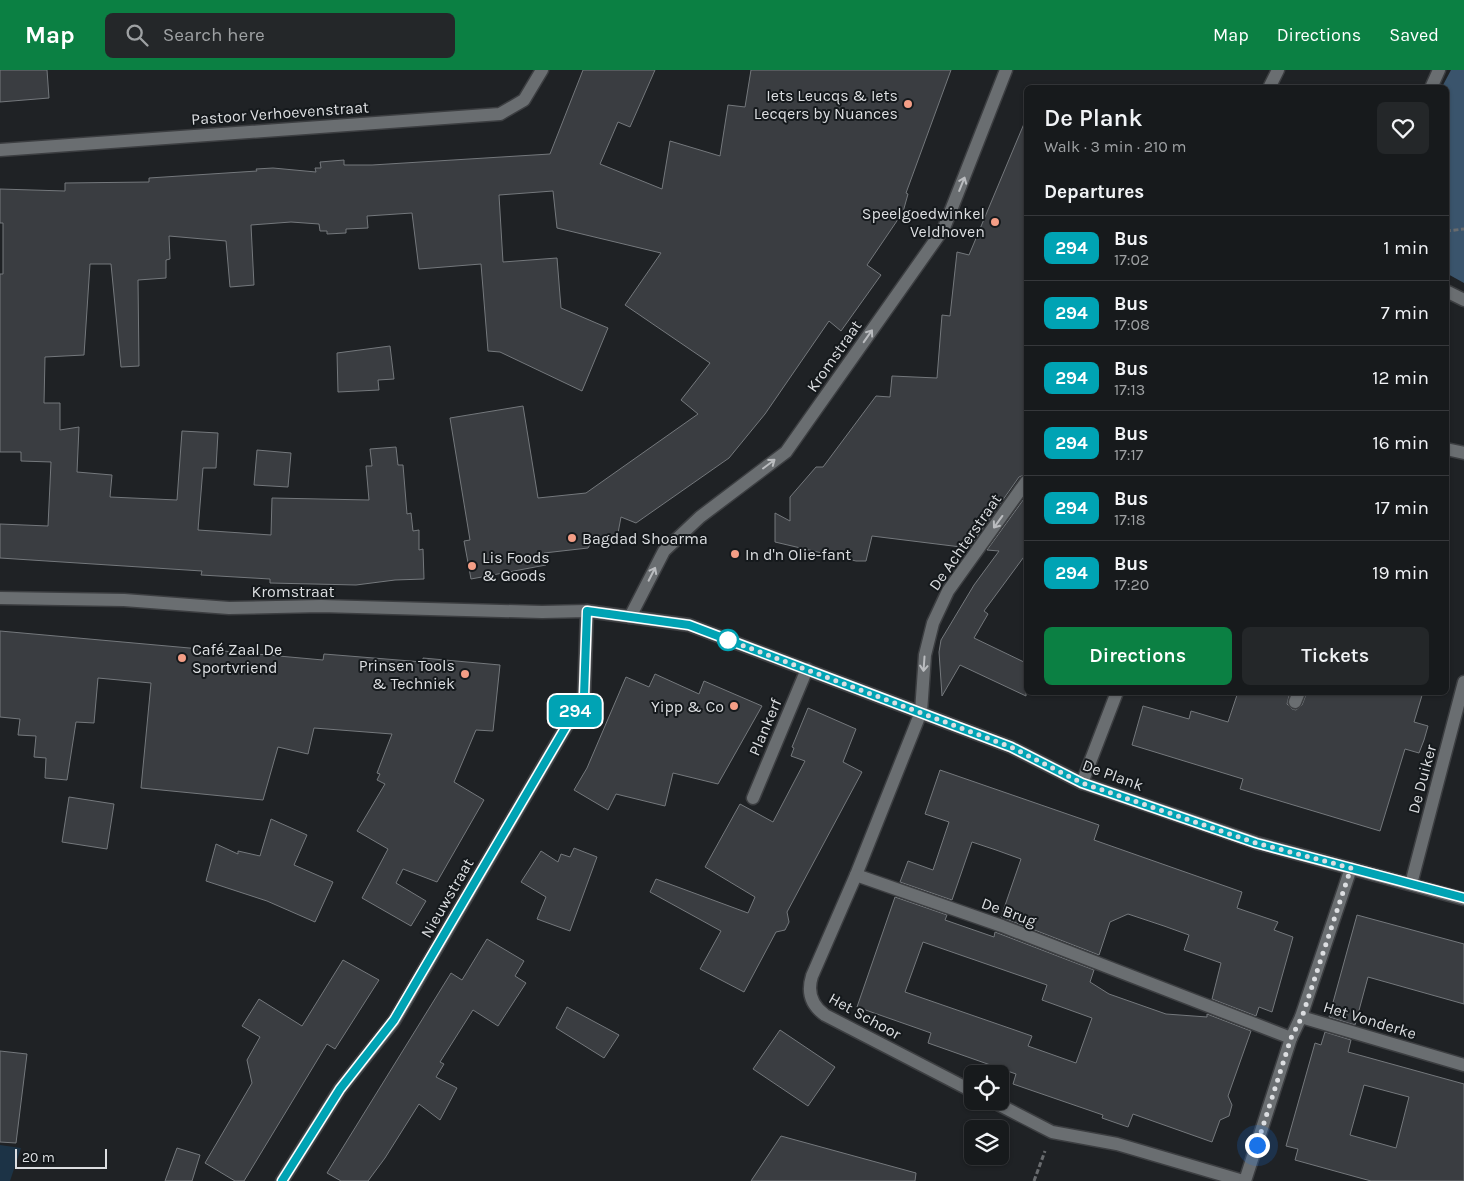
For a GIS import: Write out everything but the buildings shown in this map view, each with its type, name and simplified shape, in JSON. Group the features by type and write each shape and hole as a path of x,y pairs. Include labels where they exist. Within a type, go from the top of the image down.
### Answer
{"street":[{"name":"Pastoor Verhoevenstraat","path":"0,150 500,114 524,100 542,70"},
{"name":"Kromstraat","path":"630,617 664,551 700,517 786,452 944,228 1006,70"},
{"path":"1270,85 1278,70"},
{"path":"1432,85 1439,70"},
{"path":"1449,292 1464,300"},
{"path":"1449,450 1464,454"},
{"name":"De Achterstraat","path":"921,712 925,655 933,623 948,592 1024,485"},
{"name":"Kromstraat","path":"0,598 124,600 229,608 321,606 587,611"},
{"name":"De Plank","path":"587,611 689,625 1011,747 1082,783 1256,843 1464,898"},
{"name":"Nieuwstraat","path":"282,1181 340,1089 394,1020 584,696 587,611"},
{"name":"Plankerf","path":"753,798 807,669"},
{"name":"De Duiker","path":"1410,884 1464,682"},
{"path":"1082,783 1116,695"},
{"path":"856,875 921,712"},
{"name":"Het Vonderke","path":"1351,868 1302,1017 1464,1065"},
{"name":"De Brug","path":"856,875 1002,926 1291,1038"},
{"name":"Het Schoor","path":"856,875 812,976 809,994 812,1002 825,1015 964,1087"},
{"path":"1009,1110 1052,1132 1117,1144 1244,1181 1291,1038 1302,1017"}],"path":[{"path":"1449,230 1464,228"},
{"path":"1034,1181 1052,1132"}],"shaded area":[{"path":"1451,70 1464,70 1464,283 1449,275 1449,85 1443,85"},
{"path":"0,1145 21,1148 10,1181 0,1181"}],"bus line":[{"name":"294","path":"282,1181 340,1089 394,1020 584,696 587,611 689,625 1011,747 1082,783 1256,843 1464,898"}],"place":[{"name":"Iets Leucqs & Iets Lecqers by Nuances","path":"908,104"},
{"name":"Speelgoedwinkel Veldhoven","path":"995,222"},
{"name":"Bagdad Shoarma","path":"572,538"},
{"name":"In d'n Olie-fant","path":"735,554"},
{"name":"Lis Foods & Goods","path":"472,566"},
{"name":"Café Zaal De Sportvriend","path":"182,658"},
{"name":"Prinsen Tools & Techniek","path":"465,674"},
{"name":"Yipp & Co","path":"734,706"}],"route":[{"path":"728,640 723,638 1011,747 1082,783 1256,843 1351,868 1302,1017 1291,1038 1257,1145"}]}
